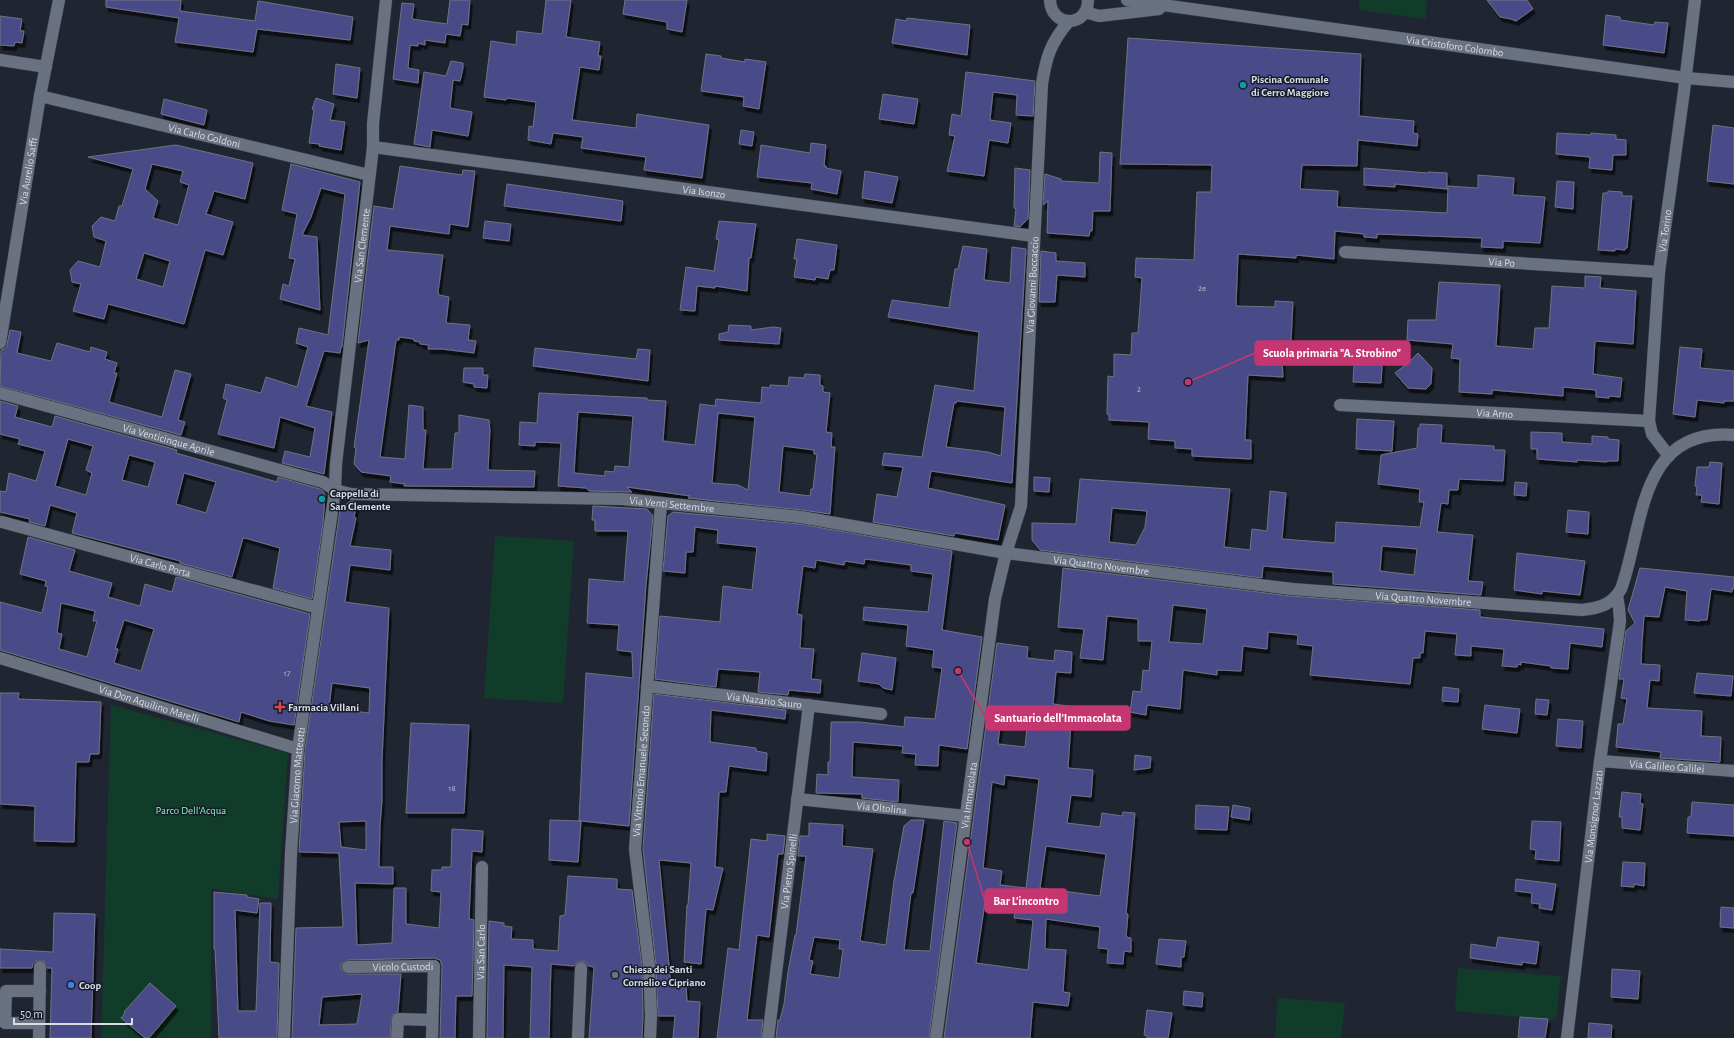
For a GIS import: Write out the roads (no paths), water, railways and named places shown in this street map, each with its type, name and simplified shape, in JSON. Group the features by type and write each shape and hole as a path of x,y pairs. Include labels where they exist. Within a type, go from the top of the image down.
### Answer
{"street":[{"name":"Via Aurelio Saffi","path":"0,343 40,96 59,0"},
{"name":"Via San Clemente","path":"335,490 336,464 373,147 386,0"},
{"path":"1050,0 1053,13 1057,17 1069,21 1081,17 1088,7 1088,0"},
{"name":"Via Cristoforo Colombo","path":"1127,0 1686,78 1734,82"},
{"name":"Via Torino","path":"1669,456 1652,434 1649,421 1659,272 1686,78 1695,0"},
{"name":"Via Cristoforo Colombo","path":"1085,12 1099,16 1176,7"},
{"name":"Via Giovanni Boccaccio","path":"1006,554 1021,506 1034,236 1045,69 1053,42 1069,21"},
{"path":"0,60 46,67"},
{"name":"Via Carlo Goldoni","path":"40,96 369,175"},
{"name":"Via Isonzo","path":"373,147 1034,236"},
{"name":"Via Po","path":"1345,252 1659,272"},
{"name":"Via Venticinque Aprile","path":"0,393 323,482 335,490"},
{"name":"Via Arno","path":"1340,405 1649,421"},
{"path":"1616,596 1624,579 1650,484 1661,464 1687,443 1698,438 1720,434 1734,435"},
{"name":"Via Venti Settembre","path":"335,490 350,494 622,499 801,517 1006,554"},
{"name":"Via Giacomo Matteotti","path":"284,1038 290,853 298,749 335,490"},
{"name":"Via Vittorio Emanuele Secondo","path":"650,1038 651,1016 649,966 635,849 661,503"},
{"name":"Via Carlo Porta","path":"2,522 318,608"},
{"name":"Via Quattro Novembre","path":"1006,554 1292,589 1574,610 1598,608 1609,603 1616,596"},
{"name":"Via Immacolata","path":"936,1038 995,599 1006,554"},
{"name":"Via Monsignor Lazzati","path":"1567,1038 1600,761 1620,621 1616,596"},
{"name":"Via Don Aquilino Marelli","path":"0,658 298,749"},
{"name":"Via Nazario Sauro","path":"647,686 881,714"},
{"name":"Via Pietro Spinelli","path":"768,1038 809,705"},
{"name":"Via Galileo Galilei","path":"1600,761 1734,771"},
{"name":"Via Oltolina","path":"797,799 966,816"},
{"name":"Via San Carlo","path":"479,1038 482,867"},
{"name":"Vicolo Custodi","path":"348,967 434,966 432,1038"},
{"path":"39,1038 40,967"},
{"path":"578,1038 581,968"},
{"path":"39,1023 5,1023 6,991 40,992"},
{"path":"397,1038 398,1019 432,1020"}],"place":[{"name":"Piscina Comunale di Cerro Maggiore","path":"1243,85"},
{"name":"Scuola primaria \"A. Strobino\"","path":"1188,382"},
{"name":"Cappella di San Clemente","path":"322,499"},
{"name":"Santuario dell'Immacolata","path":"958,671"},
{"name":"Farmacia Villani","path":"280,707"},
{"name":"Bar L'incontro","path":"967,842"},
{"name":"Chiesa dei Santi Cornelio e Cipriano","path":"615,975"},
{"name":"Coop","path":"71,985"}],"park label":[{"name":"Parco Dell’Acqua","path":"191,810"}]}
